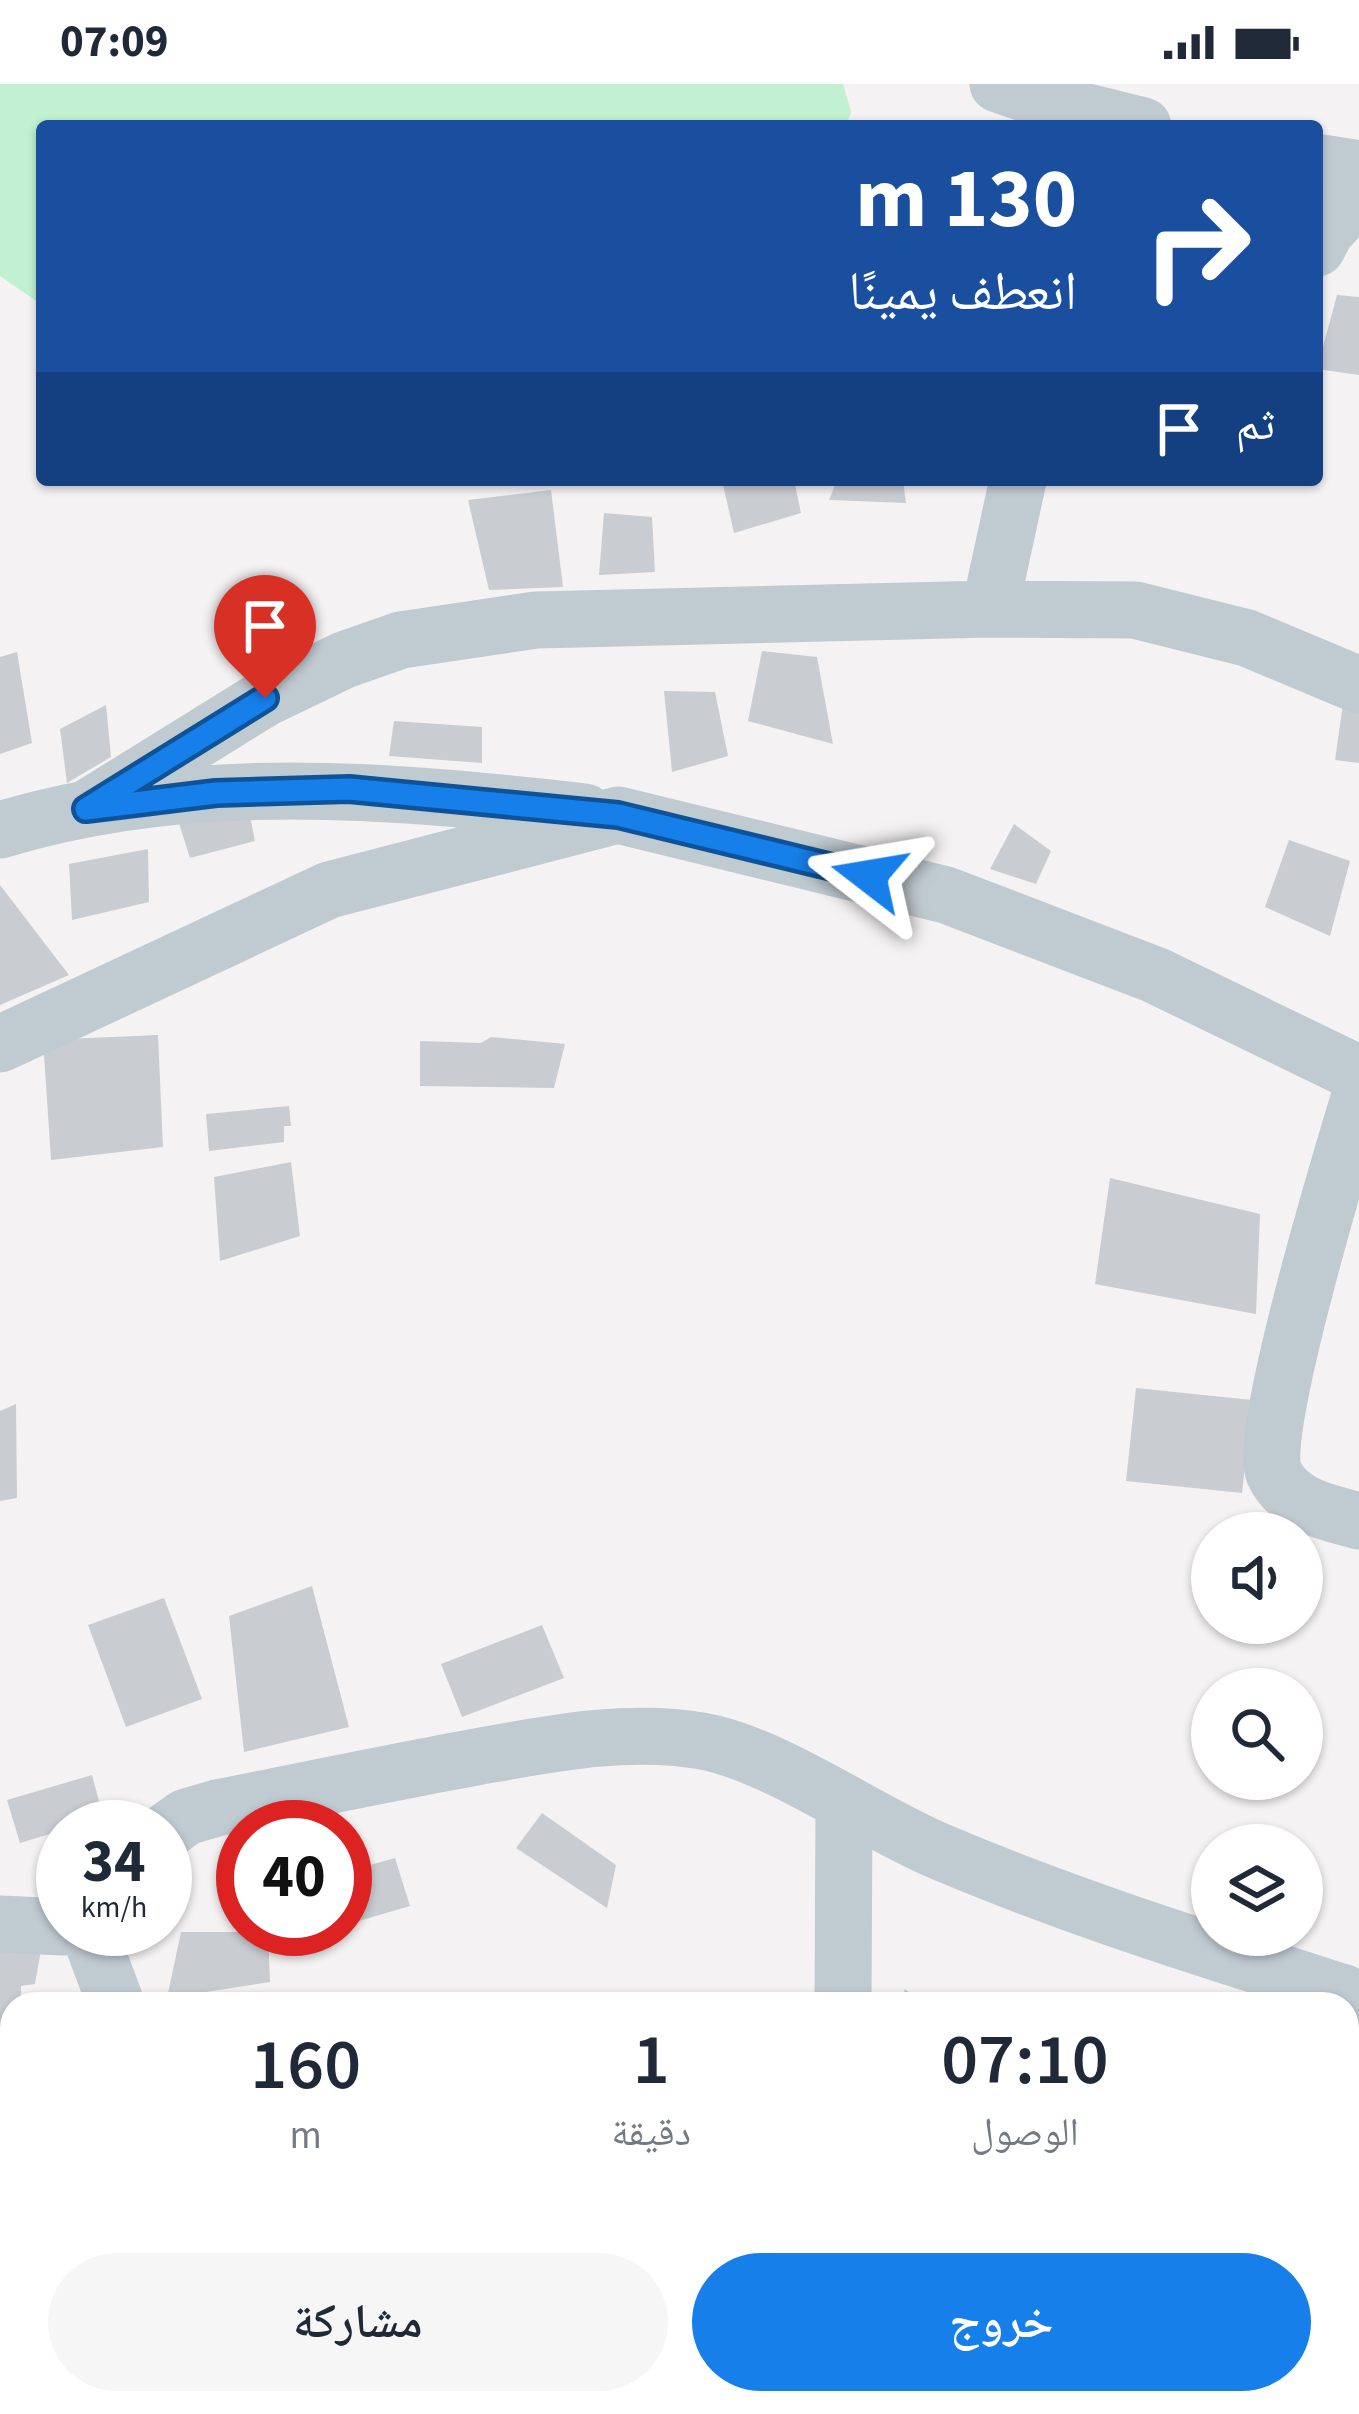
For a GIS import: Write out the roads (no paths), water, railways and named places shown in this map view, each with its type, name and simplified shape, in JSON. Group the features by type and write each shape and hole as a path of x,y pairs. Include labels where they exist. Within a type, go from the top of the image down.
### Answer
{"street":[{"path":"998,84 1121,120"},
{"path":"1323,163 1359,169"},
{"path":"1323,237 1359,196"},
{"path":"990,609 1017,486"},
{"path":"86,809 265,698 344,660 401,640 536,620 1135,610 1247,638 1359,686"},
{"path":"0,830 86,809 216,793 349,789 618,815 946,895 1155,975 1359,1074"},
{"path":"0,1044 329,890 618,815"},
{"path":"1359,1099 1281,1387 1272,1470 1288,1495 1359,1521"},
{"path":"192,1815 539,1746 653,1736 706,1742 770,1765 934,1850 1044,1895 1162,1938 1341,1992"},
{"path":"843,1992 844,1805"},
{"path":"0,1924 36,1926"},
{"path":"98,1956 112,1992"}]}
